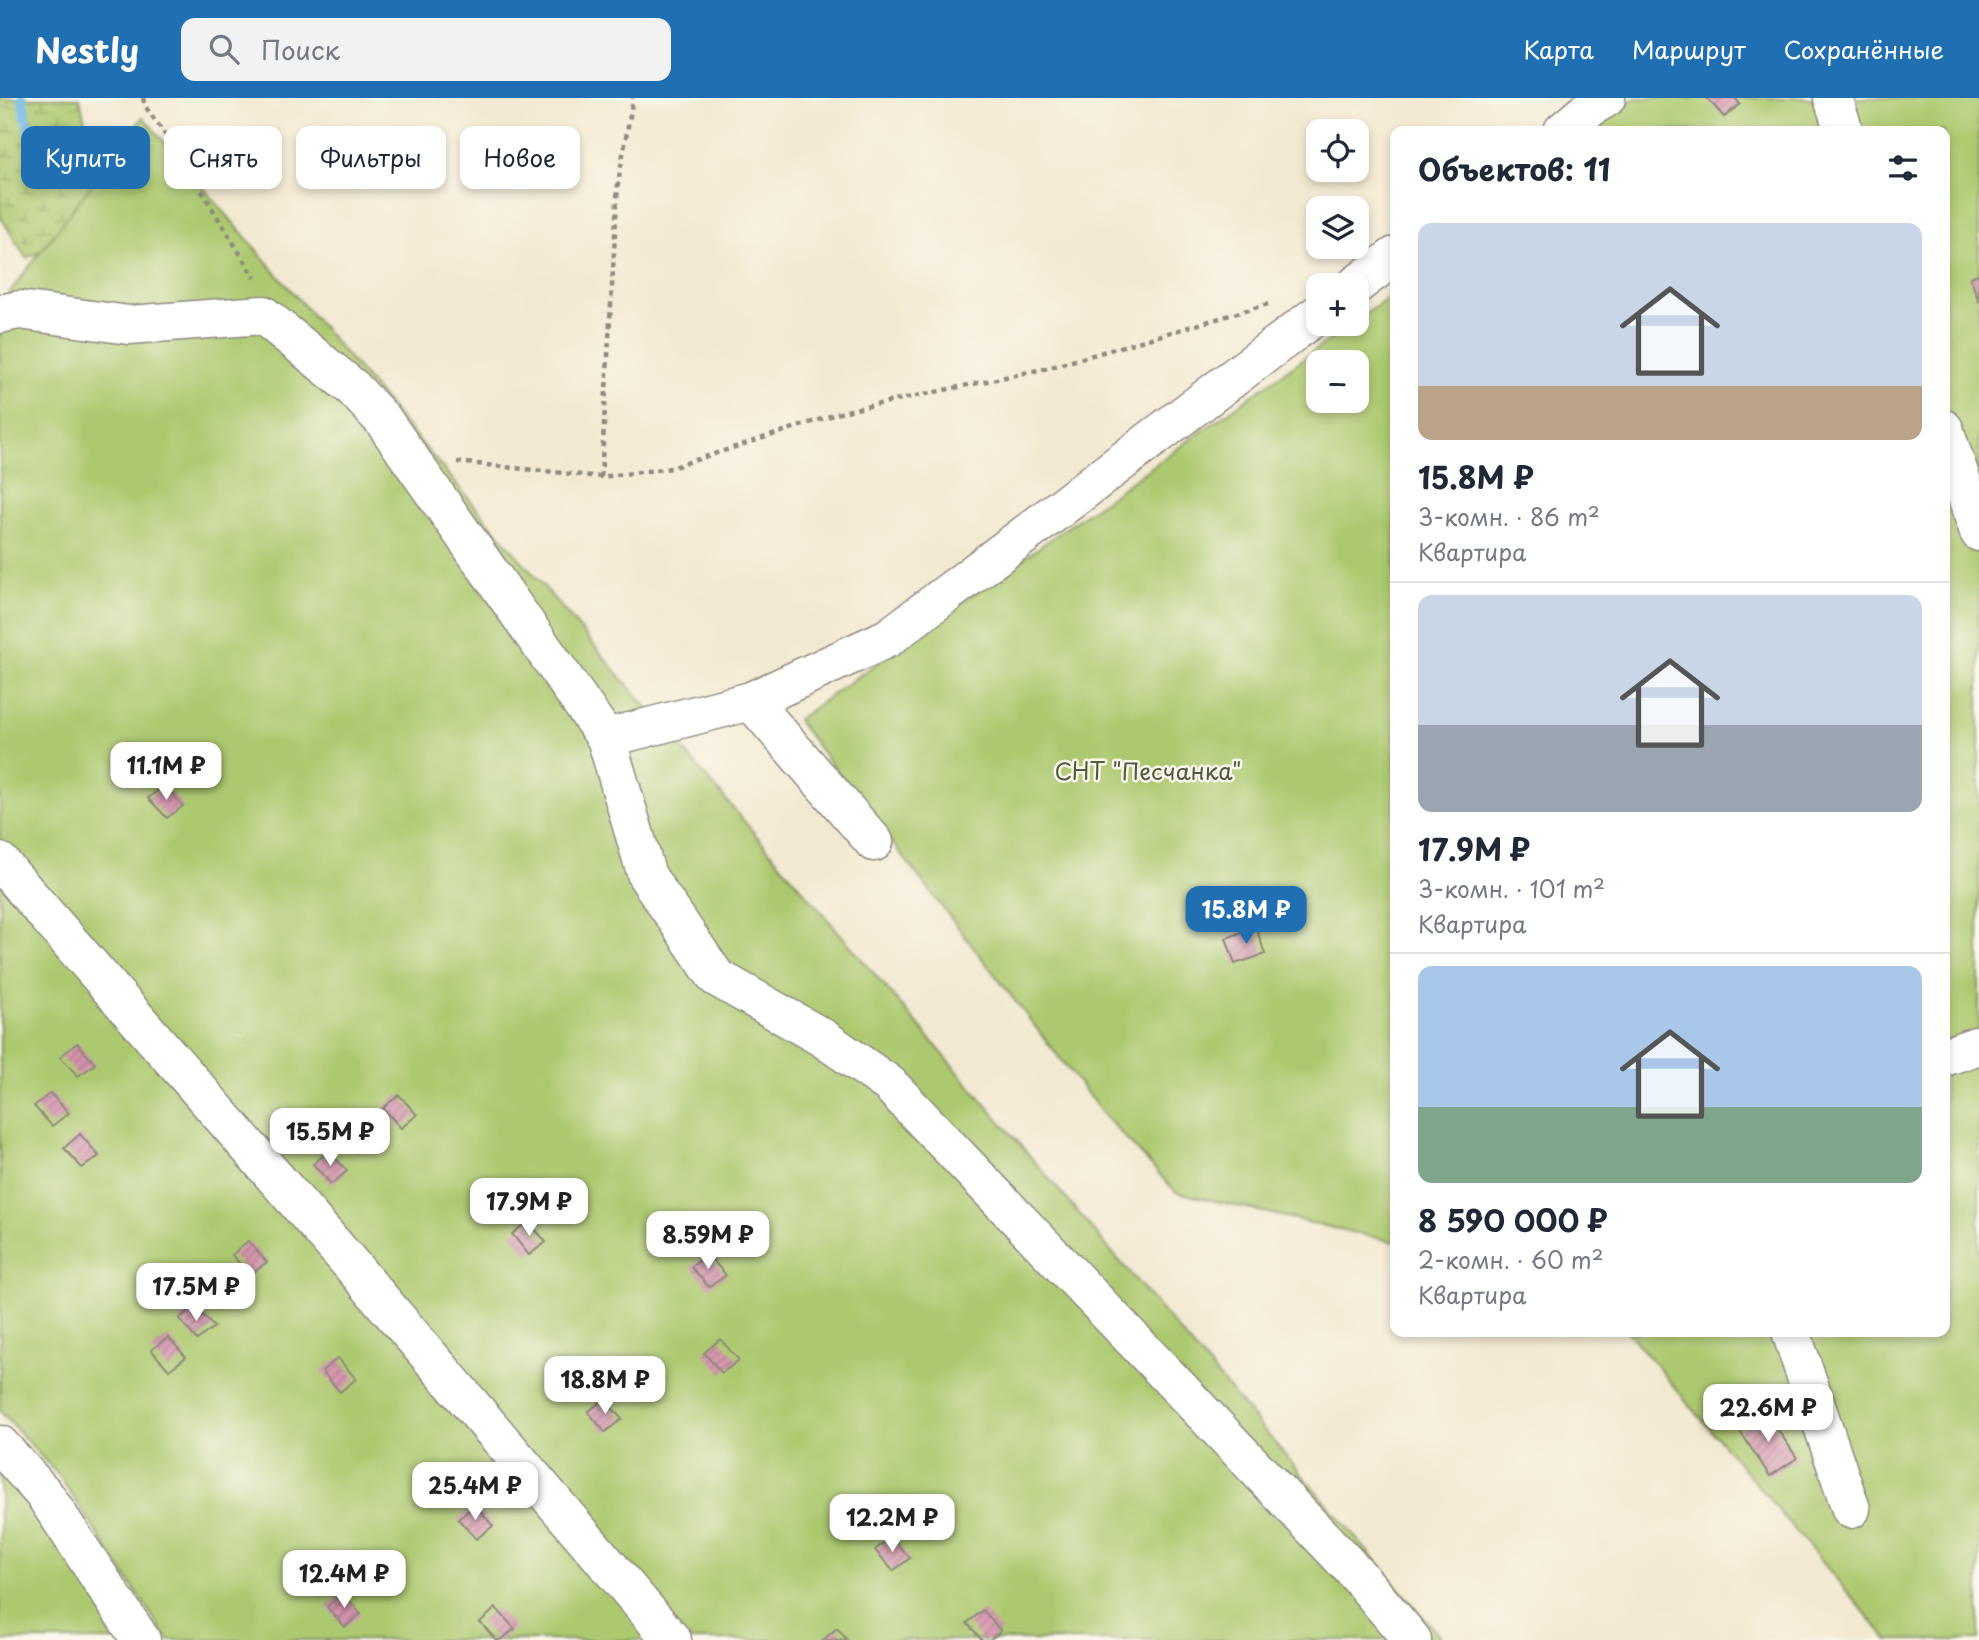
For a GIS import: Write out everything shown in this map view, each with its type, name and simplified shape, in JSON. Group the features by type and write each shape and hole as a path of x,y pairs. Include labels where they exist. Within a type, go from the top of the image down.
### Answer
{"street":[{"path":"1569,126 1606,98"},
{"path":"1833,98 1842,126"},
{"path":"1369,275 1390,260"},
{"path":"0,314 19,310 129,325 263,315 353,388 383,420 606,738 647,876 716,977 823,1038 889,1084 1354,1571 1412,1640"},
{"path":"606,738 751,701 888,638 1306,323"},
{"path":"1950,447 1979,533"},
{"path":"751,701 874,842"},
{"path":"0,863 348,1261 672,1640"},
{"path":"1950,1055 1979,1045"},
{"path":"1793,1337 1851,1509"},
{"path":"0,1445 44,1494 141,1640"}],"path":[{"path":"143,98 145,106 177,151 256,279"},
{"path":"601,477 618,183 633,98"},
{"path":"446,456 457,462 601,477 671,468 846,411 1048,368 1280,301"}],"green space":[{"path":"0,98 80,98 86,126 21,126 21,189 99,189 106,223 26,258 0,216"},
{"path":"1634,98 1979,98 1979,1640 1888,1640 1632,1337 1950,1337 1950,126 1600,126"},
{"path":"143,117 164,142 164,189 204,189 1443,1640 168,1640 59,1476 0,1411 0,305 88,189 150,189 150,126 136,126"},
{"name":"СНТ \"Песчанка\"","path":"1390,297 1390,1241 1176,1192 1103,1114 797,720 1306,357 1306,413 1369,413 1369,350 1316,350 1335,336 1369,336 1369,312"},
{"path":"0,1464 125,1640 0,1640"}],"building":[{"path":"1707,98 1735,98 1740,104 1724,117"},
{"path":"1979,274 1979,302 1970,277"},
{"path":"165,785 183,806 167,818 148,798"},
{"path":"1256,927 1265,954 1235,964 1226,938"},
{"path":"77,1043 95,1064 78,1076 60,1057"},
{"path":"50,1093 69,1113 52,1126 34,1106"},
{"path":"399,1095 417,1115 401,1128 383,1108"},
{"path":"80,1134 99,1156 82,1168 64,1148"},
{"path":"329,1151 347,1171 331,1184 313,1164"},
{"path":"528,1221 546,1242 529,1255 512,1234"},
{"path":"248,1241 267,1262 250,1275 232,1255"},
{"path":"707,1254 726,1275 709,1287 691,1267"},
{"path":"195,1306 214,1327 197,1340 179,1319"},
{"path":"168,1337 186,1357 169,1370 151,1350"},
{"path":"720,1339 739,1360 722,1373 704,1353"},
{"path":"338,1358 356,1379 340,1392 322,1371"},
{"path":"604,1399 622,1419 605,1432 588,1412"},
{"path":"1766,1412 1797,1458 1770,1476 1739,1430"},
{"path":"475,1505 493,1526 476,1539 458,1519"},
{"path":"891,1537 910,1558 893,1571 875,1550"},
{"path":"343,1593 361,1614 345,1627 327,1607"},
{"path":"496,1608 515,1629 500,1640 496,1640 480,1622"},
{"path":"983,1610 1001,1631 989,1640 982,1640 967,1623"},
{"path":"837,1628 847,1640 823,1640"}],"waterway":[{"path":"22,98 28,126"}]}
